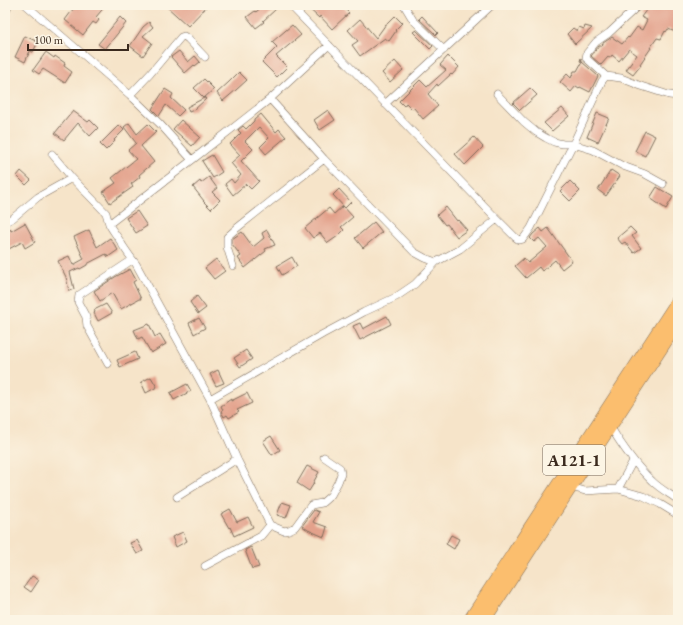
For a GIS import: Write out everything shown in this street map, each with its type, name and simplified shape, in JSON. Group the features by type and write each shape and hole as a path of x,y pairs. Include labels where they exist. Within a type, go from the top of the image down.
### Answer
{"highway":[{"name":"A121-1","path":"470,620 678,301"},
{"name":"A121-1","path":"484,620 678,322"}],"street":[{"path":"5,10 8,5"},
{"path":"26,5 130,95 160,124 192,160"},
{"path":"290,5 519,240 523,239 531,228 573,144 602,81 606,76"},
{"path":"404,5 413,20 444,50"},
{"path":"385,104 492,5"},
{"path":"637,5 609,33 596,42 587,53 586,58 606,76 621,78 641,86 678,96"},
{"path":"130,95 181,37 184,36 188,39 205,57"},
{"path":"109,224 270,99 329,45"},
{"path":"497,94 524,122 536,132 554,142 573,144 594,150 623,166 645,174 664,184"},
{"path":"270,99 324,160 414,252 436,262"},
{"path":"52,154 72,178 106,213 114,234 123,245 139,271 210,398 237,459 270,526 284,531 295,527 311,505 322,503 331,495 341,474 340,468 324,456"},
{"path":"233,266 227,247 227,237 324,160"},
{"path":"5,222 14,218 38,197 72,178"},
{"path":"210,398 323,334 396,297 415,284 436,262 460,249 497,219"},
{"path":"108,364 87,326 86,317 78,302 79,294 132,260"},
{"path":"610,426 633,461 653,482 678,500"},
{"path":"177,497 237,459"},
{"path":"618,489 633,461"},
{"path":"571,487 585,491 618,489 643,496 678,515"},
{"path":"205,566 261,536 270,526"}],"building":[{"path":"69,5 106,5 96,17 99,20 96,24 93,22 83,35 65,20 74,8"},
{"path":"165,5 208,5 188,26"},
{"path":"264,5 273,5 276,9 256,28 247,17"},
{"path":"305,5 341,5 349,13 332,29 320,16 319,18"},
{"path":"650,5 670,5 678,10 678,33 668,29 666,32 665,31 661,39 657,38 640,64 641,65 633,75 626,70 637,55 629,49 619,61 612,55 610,58 608,57 601,65 591,56 599,46 602,46 603,43 612,37 622,44 628,37 629,38 637,27 642,30 647,20 641,17"},
{"path":"395,16 402,23 395,30 396,31 389,41 385,38 360,56 352,45 358,41 348,30 360,19 376,38 386,24"},
{"path":"422,16 438,33 436,35 419,19"},
{"path":"120,17 126,23 105,49 98,44"},
{"path":"149,22 153,27 143,36 152,43 143,56 130,46 143,27"},
{"path":"292,25 301,35 276,56 287,67 277,77 262,62 277,47 272,42"},
{"path":"585,26 592,28 575,44 567,34 573,28 577,31 579,27 584,29"},
{"path":"416,30 433,46 430,49 413,32"},
{"path":"25,36 38,42 33,52 30,51 25,62 15,57"},
{"path":"179,51 188,62 195,56 200,62 185,73 171,57"},
{"path":"46,52 65,63 64,66 72,72 65,83 43,69 39,74 33,70"},
{"path":"448,56 459,67 452,75 451,74 438,86 437,84 428,94 438,106 423,119 414,108 412,109 406,103 404,106 399,101 420,80 427,87 446,70 440,65"},
{"path":"395,61 403,70 390,82 382,73"},
{"path":"582,62 598,76 590,92 576,86 571,92 560,82 567,74 571,78 574,71 577,71"},
{"path":"239,72 247,80 223,101 217,93"},
{"path":"204,79 214,89 204,98 194,88"},
{"path":"530,88 537,95 520,110 513,103"},
{"path":"165,89 173,94 171,98 184,110 178,116 166,105 159,116 152,109"},
{"path":"204,98 206,99 194,110 189,112 187,107"},
{"path":"562,108 569,116 552,131 544,123"},
{"path":"328,110 335,120 320,130 314,120"},
{"path":"73,111 88,122 90,120 98,128 90,136 78,123 64,140 55,133"},
{"path":"597,113 609,118 598,142 587,137"},
{"path":"261,114 276,132 279,129 286,137 266,154 260,147 269,138 259,127 245,141 253,149 241,161 259,181 251,189 246,184 233,195 225,184 231,179 234,183 241,175 231,163 240,155 230,144 241,133 238,130 243,126 246,129"},
{"path":"181,120 200,137 192,146 173,129"},
{"path":"129,123 137,134 148,124 156,132 141,146 154,162 131,184 133,187 110,203 103,192 116,183 112,178 136,159 128,150 136,143 124,127"},
{"path":"119,125 124,130 106,150 100,144"},
{"path":"645,131 655,136 645,156 635,151"},
{"path":"474,137 483,147 465,165 455,154"},
{"path":"212,155 222,172 213,178 202,161"},
{"path":"611,170 620,176 606,196 598,190"},
{"path":"21,171 31,180 26,185 17,176"},
{"path":"209,177 217,188 212,192 220,200 211,209 193,187 200,181 201,183"},
{"path":"570,181 580,191 570,201 560,191"},
{"path":"657,187 673,197 666,209 650,198"},
{"path":"339,189 351,202 345,208 333,195"},
{"path":"343,206 353,217 341,227 344,230 328,243 320,233 313,238 305,228 329,208 334,214"},
{"path":"446,207 457,221 458,220 467,230 457,237 447,224 445,225 437,215"},
{"path":"137,211 147,226 136,233 126,218"},
{"path":"374,222 382,232 363,248 355,238"},
{"path":"25,223 35,242 25,248 22,242 5,251 5,231 10,228 11,231"},
{"path":"630,227 636,233 632,236 641,248 634,253 625,242 622,244 617,238"},
{"path":"540,228 543,232 548,228 572,261 562,269 555,260 542,271 539,267 526,278 515,266 524,258 528,263 547,247 539,238 534,242 530,238"},
{"path":"89,230 97,247 110,238 118,250 108,257 106,254 80,269 79,268 70,272 74,289 69,291 66,277 58,261 69,256 73,265 84,259 74,237"},
{"path":"267,230 275,245 265,249 266,251 245,268 238,258 241,256 232,244 232,239 242,232 253,247 264,238 262,233"},
{"path":"292,257 297,266 282,275 277,266"},
{"path":"216,259 225,271 214,279 205,268"},
{"path":"130,269 136,280 133,282 141,299 121,309 112,293 100,301 94,291"},
{"path":"197,296 206,308 198,314 190,302"},
{"path":"106,304 112,313 98,321 94,310"},
{"path":"387,316 391,324 360,340 353,326 360,323 363,329"},
{"path":"199,318 205,328 194,334 189,323"},
{"path":"149,324 155,337 160,334 166,344 151,353 142,337 138,339 134,330"},
{"path":"246,350 252,359 240,367 234,358"},
{"path":"135,352 138,359 120,367 117,360"},
{"path":"218,370 224,383 216,386 210,374"},
{"path":"151,377 157,387 146,393 141,382"},
{"path":"187,384 191,391 174,400 170,393"},
{"path":"247,393 252,403 237,410 239,412 229,418 227,415 224,417 221,411 223,410 221,406 231,399 231,401"},
{"path":"271,436 280,450 272,455 263,441"},
{"path":"307,466 319,472 309,491 297,483"},
{"path":"282,502 291,505 286,518 277,515"},
{"path":"230,509 237,522 248,517 253,527 234,536 221,514"},
{"path":"314,510 319,512 313,522 327,527 324,537 302,526"},
{"path":"183,532 187,541 176,547 172,537"},
{"path":"451,535 459,539 454,549 446,544"},
{"path":"137,540 143,551 137,554 130,543"},
{"path":"251,547 259,567 252,569 245,550"},
{"path":"32,576 39,580 31,592 24,587"}]}
